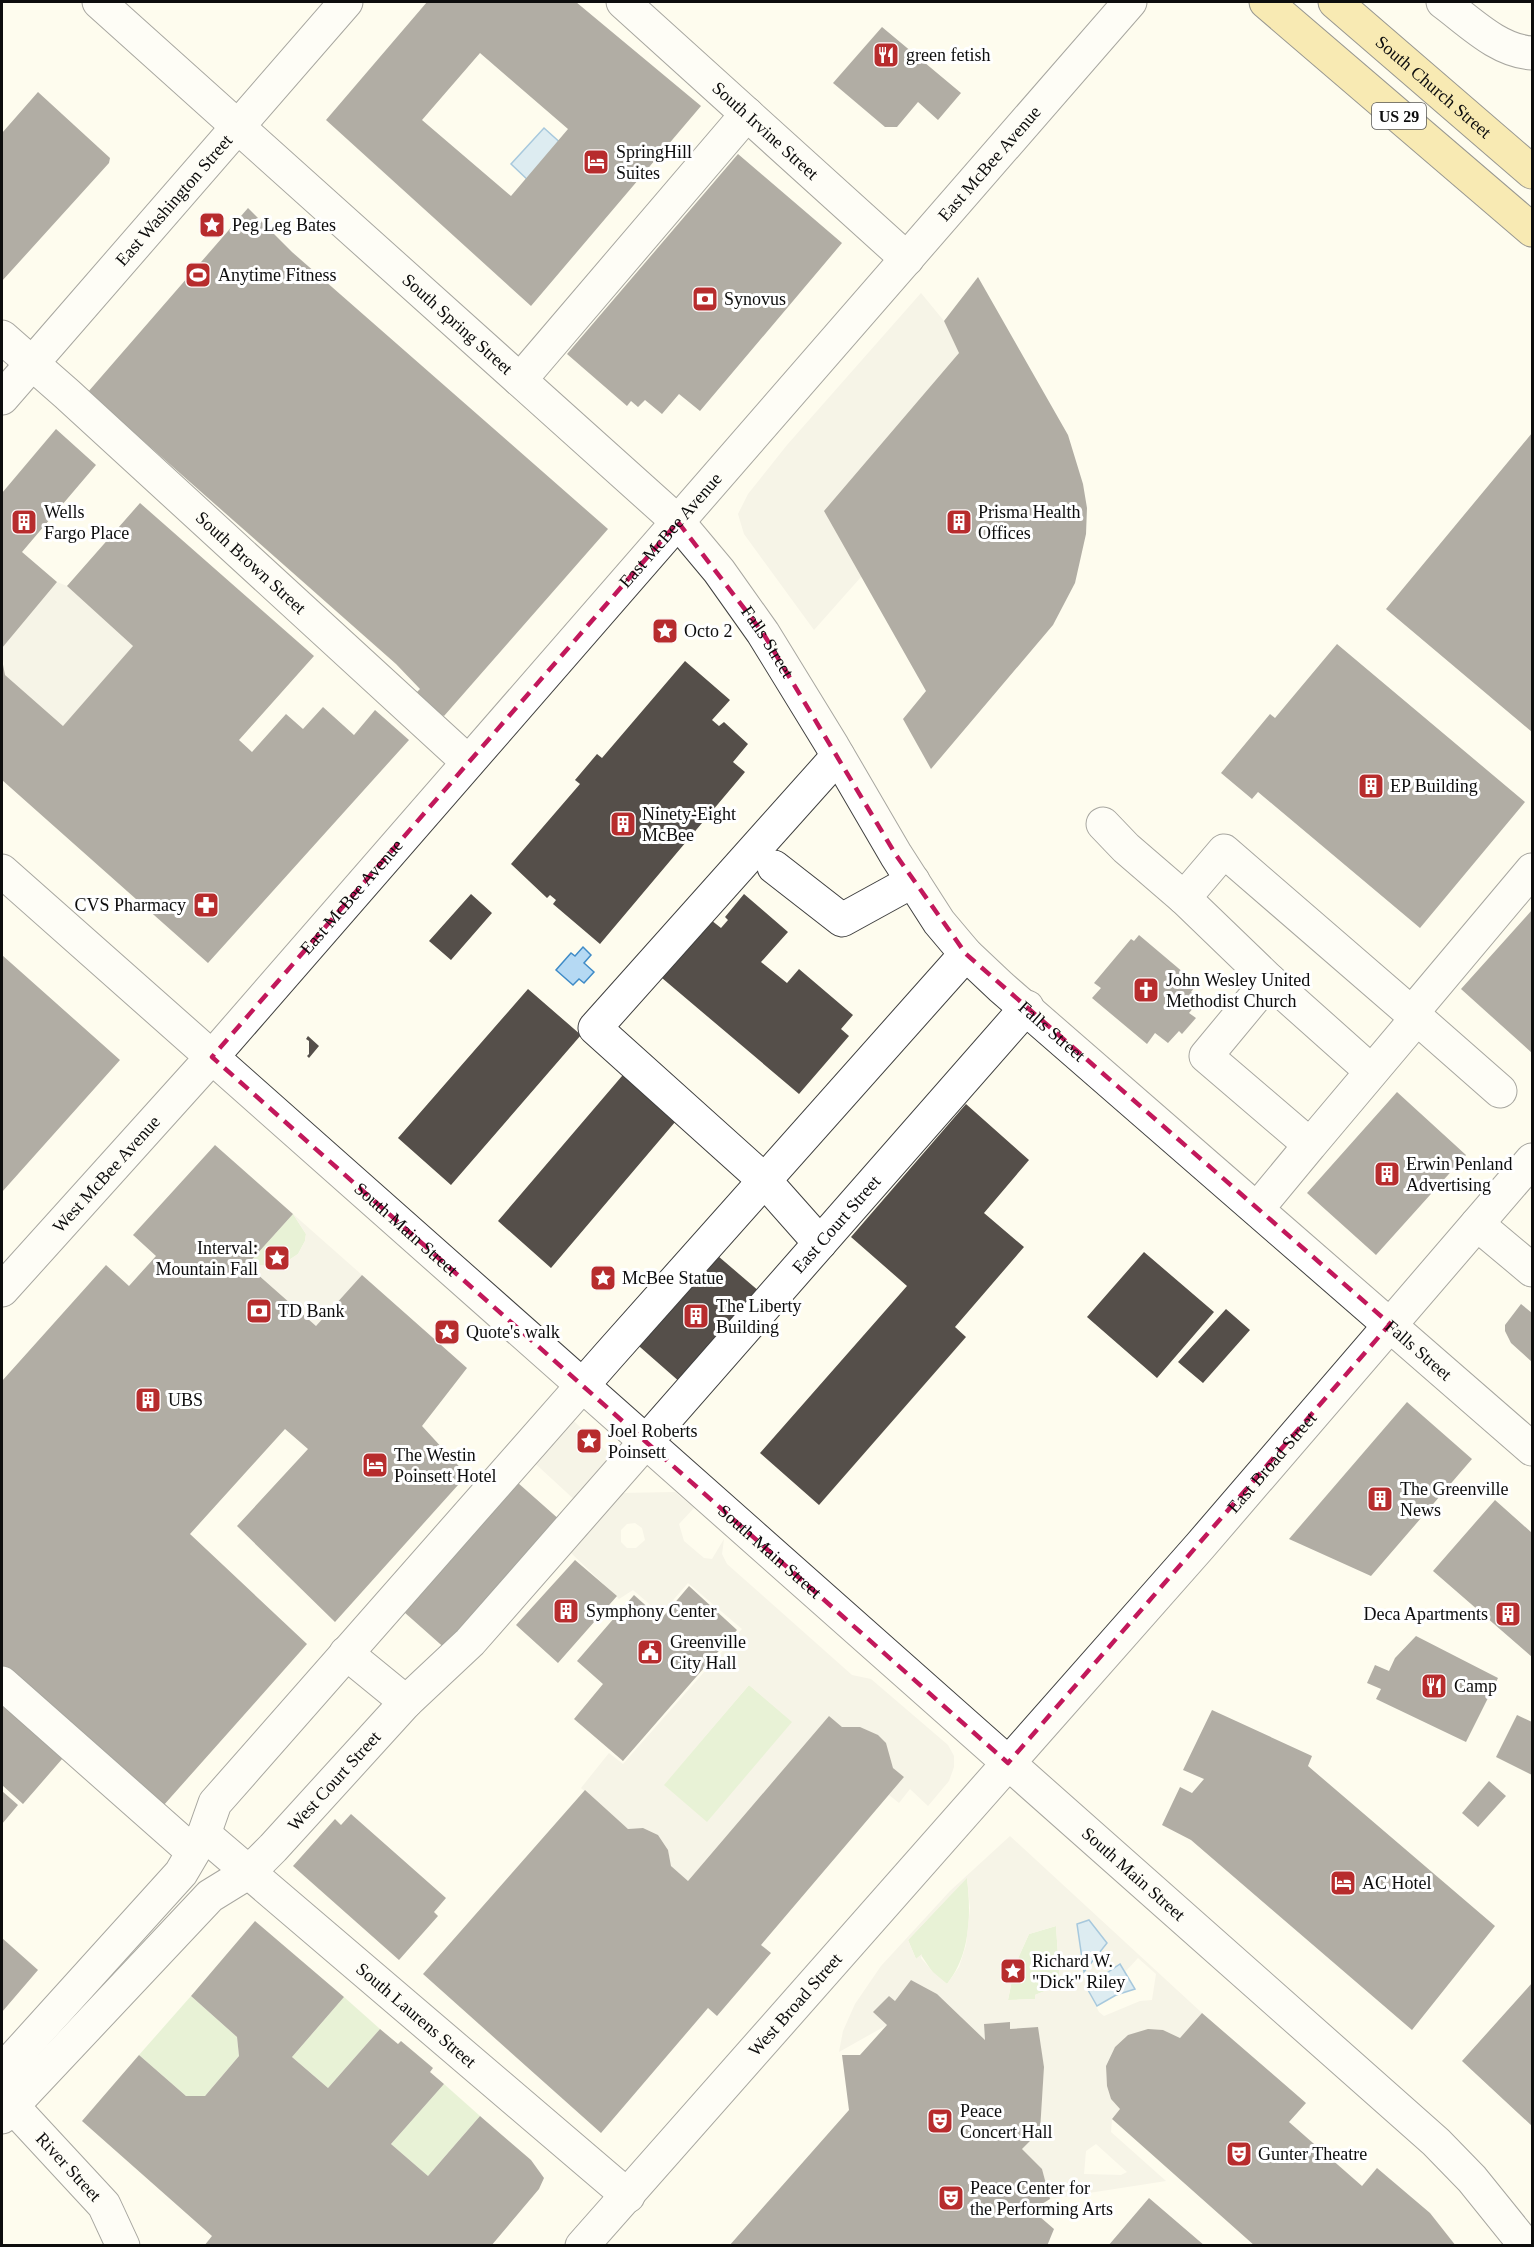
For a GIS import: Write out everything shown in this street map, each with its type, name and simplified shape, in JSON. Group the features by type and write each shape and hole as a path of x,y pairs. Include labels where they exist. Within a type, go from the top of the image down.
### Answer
{"main road":[{"name":"US 29","path":"1266,2 1533,230"},
{"name":"South Church Street","path":"1335,2 1533,172"}],"street":[{"name":"South Spring Street","path":"99,2 239,125 678,522"},
{"name":"East Washington Street","path":"2,398 346,2"},
{"name":"South Irvine Street","path":"623,2 907,259"},
{"name":"East McBee Avenue","path":"212,1057 1130,2"},
{"path":"1443,2 1504,47 1522,52 1533,52"},
{"path":"520,380 747,114"},
{"name":"South Brown Street","path":"2,337 468,762"},
{"name":"Falls Street","path":"678,522 719,571 763,633 913,881 939,922 966,954 1533,1449"},
{"path":"820,1243 764,1180 595,1028 838,756"},
{"path":"1103,824 1269,980 1371,1071"},
{"path":"1184,898 1224,851 1500,1091"},
{"path":"774,867 842,920 913,881"},
{"path":"1257,1209 1533,870"},
{"name":"South Main Street","path":"2,871 1436,2142 1472,2179 1526,2246"},
{"path":"2,2071 181,1873 199,1843 215,1803 582,1385 966,954"},
{"path":"1269,980 1206,1056 1310,1145"},
{"name":"East Court Street","path":"646,1442 1027,1007"},
{"name":"West McBee Avenue","path":"2,1290 212,1057"},
{"name":"East Broad Street","path":"1008,1763 1200,1546 1477,1224 1530,1167"},
{"path":"1477,1224 1533,1270"},
{"name":"West Court Street","path":"5,2106 210,1896 249,1872 273,1848 406,1702 471,1642 646,1442"},
{"path":"346,1653 406,1702"},
{"name":"South Laurens Street","path":"2,1683 199,1843 249,1872 628,2196"},
{"name":"West Broad Street","path":"582,2246 1008,1763"},
{"name":"River Street","path":"5,2106 104,2205 123,2246"}],"highlighted area":[{"path":"678,522 763,633 896,855 966,954 1390,1324 1008,1763 212,1057"}],"green space":[{"path":"293,1214 306,1234 298,1254 280,1266 247,1265"},
{"path":"749,1685 793,1722 707,1823 663,1785"},
{"path":"967,1877 969,1919 965,1947 961,1960 947,1984 933,1973 921,1955 916,1959 908,1940"},
{"path":"1056,1926 1060,1985 1035,1995 1035,1999 1008,2000 1015,1965 1029,1934"},
{"path":"191,1996 237,2037 239,2056 205,2096 186,2096 139,2055"},
{"path":"344,1997 380,2029 328,2088 292,2057"},
{"path":"444,2084 480,2116 428,2176 391,2144"}],"shaded area":[{"path":"921,293 944,321 959,353 861,577 814,630 744,534 738,514 748,494 787,445"},
{"path":"57,582 67,586 133,646 63,726 5,675 2,653 2,648"},
{"path":"293,1214 362,1275 316,1326 247,1265 280,1266 298,1254 306,1234"},
{"path":"566,1414 616,1460 578,1503 527,1456"},
{"path":"675,1492 694,1508 679,1524 684,1541 704,1558 712,1559 724,1539 722,1554 727,1564 852,1675 871,1679 948,1745 954,1756 954,1767 949,1781 928,1806 910,1789 899,1803 889,1795 904,1777 893,1768 885,1743 878,1736 860,1727 842,1727 829,1716 688,1881 671,1866 668,1850 658,1835 643,1828 628,1829 581,1788 609,1753 623,1764 742,1629 688,1583 661,1614 633,1590 619,1599 569,1551 621,1493","holes":["635,1523 642,1528 645,1540 636,1548 627,1548 621,1542 621,1530 627,1524","749,1685 792,1722 707,1822 664,1785"]},
{"path":"1010,1836 1202,2013 1180,2038 1163,2030 1128,2035 1115,2047 1106,2065 1107,2086 1111,2099 1120,2109 1112,2119 1111,2132 1166,2181 1050,2199 1042,2169 1022,2149 1040,2131 1044,2067 1037,2027 1010,2029 1009,2022 984,2024 985,2040 937,1994 911,1980 895,2001 889,1996 874,2012 887,2025 839,2052 843,2031 855,2004 881,1966 950,1891","holes":["967,1878 970,1908 966,1945 959,1967 947,1984 921,1958 922,1954 916,1959 908,1940","1056,1926 1060,1985 1035,1995 1035,1999 1008,2000 1015,1965 1029,1934","1138,1958 1156,1974 1152,2000 1140,2001 1104,2016 1099,2012 1088,1990 1120,1964 1125,1972","1096,2144 1127,2172 1121,2175 1084,2174 1086,2151"]}],"water":[{"path":"544,128 564,146 531,183 511,164"},
{"path":"583,947 591,955 584,963 594,972 584,983 579,979 573,985 556,970 571,953 575,956"},
{"path":"1089,1920 1107,1943 1084,1972 1077,1924"},
{"path":"1120,1964 1135,1989 1116,1995 1097,2006 1088,1990 1101,1977"}],"building":[{"name":"SpringHill Suites","path":"427,2 576,2 701,106 531,306 326,120","holes":["480,53 568,129 511,196 422,120"]},
{"name":"green fetish","path":"882,27 961,93 938,120 918,102 897,127 885,127 833,83"},
{"path":"38,92 110,158 109,163 2,281 2,133"},
{"name":"Synovus","path":"738,154 842,243 700,411 679,394 662,414 645,400 638,407 631,401 627,406 567,354"},
{"path":"248,208 292,252 608,529 444,716 416,693 420,689 396,664 88,392"},
{"name":"Prisma Health Offices","path":"978,277 1068,435 1083,484 1087,508 1086,534 1075,583 1053,625 931,769 903,719 926,691 824,511 959,353 944,321"},
{"name":"Wells Fargo Place","path":"56,429 96,465 22,552 57,582 2,648 2,493"},
{"path":"1532,433 1532,732 1386,609"},
{"path":"140,503 314,656 239,740 252,752 286,714 303,729 323,707 354,735 375,710 409,740 208,963 2,780 2,659 5,675 63,726 133,646 67,586"},
{"name":"EP Building","path":"1337,644 1525,802 1420,928 1258,792 1252,799 1221,773 1270,714 1275,718"},
{"name":"Ninety-Eight McBee","path":"685,661 730,700 712,720 719,726 724,722 748,744 733,762 745,772 600,944 553,904 556,900 550,895 547,898 511,864 580,784 575,780 597,754 602,758"},
{"path":"471,894 492,913 451,960 429,941"},
{"path":"744,894 788,932 761,962 787,983 799,969 853,1015 841,1029 849,1036 799,1094 662,978 711,920 721,928 728,920 725,917"},
{"path":"1532,910 1532,1053 1461,989"},
{"name":"John Wesley United Methodist Church","path":"1139,935 1197,984 1191,992 1200,1000 1189,1013 1196,1018 1182,1034 1179,1031 1168,1043 1155,1033 1147,1044 1092,998 1101,988 1094,983 1131,939 1134,941"},
{"path":"2,955 120,1060 2,1192"},
{"path":"528,989 581,1035 451,1185 398,1138"},
{"path":"308,1036 319,1046 309,1058 307,1056 309,1041 306,1039"},
{"path":"628,1069 681,1115 551,1268 498,1221"},
{"name":"Erwin Penland Advertising","path":"1397,1092 1466,1155 1376,1255 1307,1193"},
{"path":"966,1104 1029,1160 984,1213 1024,1247 955,1327 966,1337 819,1505 760,1453 907,1286 851,1237"},
{"path":"215,1145 293,1214 247,1265 316,1326 362,1275 467,1368 422,1426 467,1475 335,1622 237,1526 308,1449 285,1429 190,1534 307,1644 155,1815 2,1677 2,1381 106,1265 129,1286 156,1256 133,1235"},
{"name":"The Liberty Building","path":"711,1250 760,1292 681,1383 632,1340"},
{"path":"1144,1252 1214,1312 1157,1378 1087,1317"},
{"path":"1521,1304 1532,1313 1532,1362 1511,1343 1505,1331 1505,1325"},
{"path":"1226,1309 1250,1330 1203,1383 1178,1362"},
{"name":"The Greenville News","path":"1407,1402 1472,1459 1371,1576 1289,1539"},
{"path":"509,1475 561,1521 448,1651 395,1604"},
{"name":"Deca Apartments","path":"1495,1500 1532,1533 1532,1657 1433,1571"},
{"name":"Symphony Center","path":"575,1560 617,1596 558,1663 516,1625"},
{"path":"689,1586 737,1630 623,1761 574,1719 603,1684 577,1661 634,1595 661,1619"},
{"name":"Camp","path":"1416,1636 1498,1678 1466,1742 1376,1699 1381,1689 1367,1683 1375,1665 1389,1671 1395,1658"},
{"path":"2,1693 69,1751 23,1804 2,1785"},
{"name":"AC Hotel","path":"1212,1710 1312,1756 1308,1766 1495,1926 1412,2030 1191,1840 1162,1825 1180,1787 1192,1793 1204,1779 1183,1770"},
{"path":"1517,1715 1532,1722 1532,1775 1496,1757"},
{"path":"829,1716 842,1727 860,1727 878,1735 886,1743 893,1768 904,1777 761,1945 771,1953 717,2016 708,2008 601,2133 423,1974 585,1790 628,1829 643,1828 658,1835 668,1850 671,1866 688,1881"},
{"path":"1489,1781 1506,1796 1478,1827 1462,1813"},
{"path":"2,1791 18,1805 2,1824"},
{"path":"351,1814 446,1898 434,1912 438,1916 399,1960 293,1866 335,1819 341,1825"},
{"path":"255,1921 344,1997 292,2057 328,2088 380,2029 398,2044 401,2041 433,2068 430,2072 444,2084 391,2144 428,2176 480,2116 531,2160 544,2178 539,2189 491,2246 204,2246 212,2236 82,2121 139,2055 186,2096 205,2096 239,2056 237,2037 191,1996"},
{"path":"2,1938 38,1970 2,2012"},
{"name":"Peace Concert Hall","path":"911,1980 937,1994 985,2040 984,2024 1010,2022 1010,2029 1038,2027 1044,2067 1040,2131 1022,2149 1042,2169 1050,2199 1032,2210 1054,2229 1047,2246 729,2246 849,2110 842,2055 860,2055 887,2025 873,2012 889,1996 895,2001"},
{"path":"1532,1983 1532,2126 1462,2061"},
{"name":"Gunter Theatre","path":"1202,2013 1306,2103 1289,2122 1362,2186 1377,2168 1430,2213 1456,2246 1255,2246 1112,2119 1120,2109 1111,2099 1107,2086 1106,2066 1115,2047 1128,2035 1148,2029 1163,2030 1180,2038"},
{"path":"1149,2198 1205,2246 1108,2246"}],"place":[{"name":"green fetish","path":"886,55"},
{"name":"SpringHill Suites","path":"596,162"},
{"name":"Peg Leg Bates","path":"212,225"},
{"name":"Anytime Fitness","path":"198,275"},
{"name":"Synovus","path":"705,299"},
{"name":"Wells Fargo Place","path":"24,522"},
{"name":"Prisma Health Offices","path":"959,522"},
{"name":"Octo 2","path":"665,631"},
{"name":"EP Building","path":"1371,786"},
{"name":"Ninety-Eight McBee","path":"623,824"},
{"name":"CVS Pharmacy","path":"206,905"},
{"name":"John Wesley United Methodist Church","path":"1146,990"},
{"name":"Erwin Penland Advertising","path":"1387,1174"},
{"name":"Interval: Mountain Fall","path":"277,1258"},
{"name":"McBee Statue","path":"603,1278"},
{"name":"TD Bank","path":"259,1311"},
{"name":"The Liberty Building","path":"696,1316"},
{"name":"Quote's walk","path":"447,1332"},
{"name":"UBS","path":"148,1400"},
{"name":"Joel Roberts Poinsett","path":"589,1441"},
{"name":"The Westin Poinsett Hotel","path":"375,1465"},
{"name":"The Greenville News","path":"1380,1499"},
{"name":"Symphony Center","path":"566,1611"},
{"name":"Deca Apartments","path":"1508,1614"},
{"name":"Greenville City Hall","path":"650,1652"},
{"name":"Camp","path":"1434,1686"},
{"name":"AC Hotel","path":"1343,1883"},
{"name":"Richard W. \"Dick\" Riley","path":"1013,1971"},
{"name":"Peace Concert Hall","path":"940,2121"},
{"name":"Gunter Theatre","path":"1239,2154"},
{"name":"Peace Center for the Performing Arts","path":"951,2198"}]}
